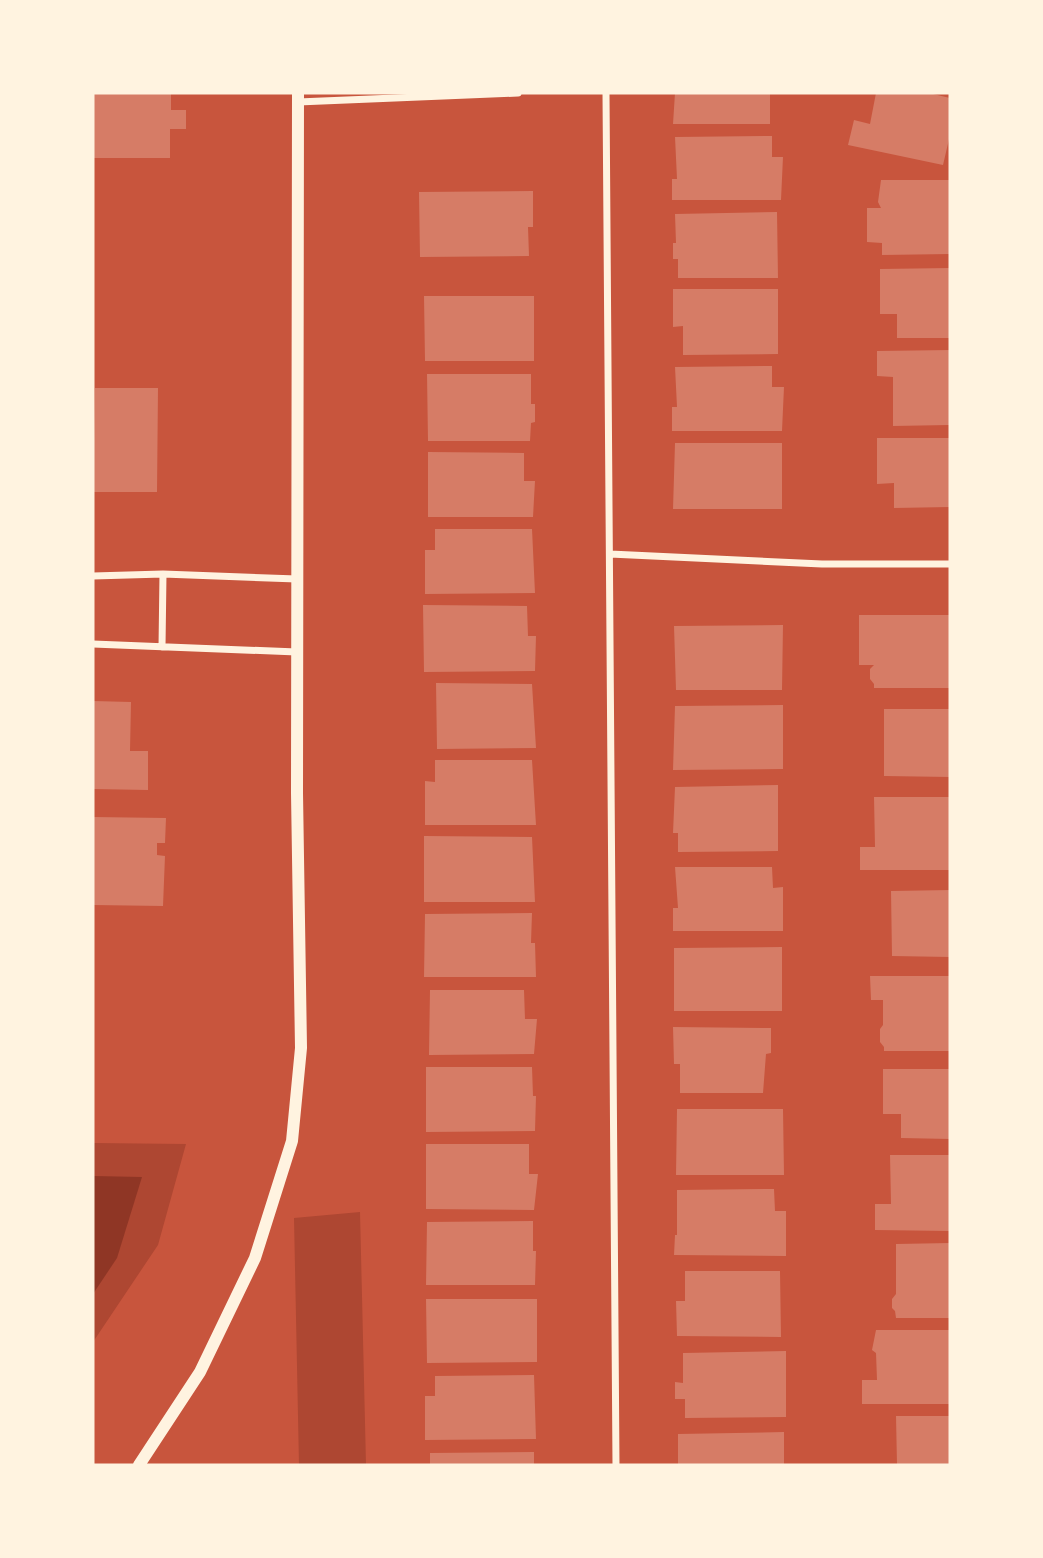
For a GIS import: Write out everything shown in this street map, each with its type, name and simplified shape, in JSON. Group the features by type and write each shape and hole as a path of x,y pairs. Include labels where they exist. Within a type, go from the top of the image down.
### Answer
{"street":[{"path":"139,1465 200,1372 255,1258 292,1141 301,1048 297,652 298,98 518,93"},
{"path":"606,93 616,1465"},
{"path":"610,554 822,564 950,564"},
{"path":"93,576 163,574 297,579"},
{"path":"162,647 163,574"},
{"path":"93,644 297,652"}],"shaded area":[{"path":"93,1143 186,1144 158,1245 93,1342"},
{"path":"93,1176 142,1177 117,1258 93,1294"},
{"path":"360,1212 366,1465 299,1465 294,1218"}],"building":[{"path":"93,93 171,94 171,110 186,110 186,129 170,129 170,158 93,158"},
{"path":"675,93 770,93 770,124 673,124"},
{"path":"876,93 929,93 950,98 950,135 943,165 848,145 854,120 870,124"},
{"path":"772,136 772,157 783,157 781,200 672,200 672,179 677,179 675,137"},
{"path":"881,180 950,180 950,254 882,255 882,243 867,242 867,208 881,208 878,202"},
{"path":"533,191 533,227 528,227 529,256 420,257 419,192"},
{"path":"777,212 778,278 678,278 678,259 673,259 673,243 676,243 675,214"},
{"path":"950,268 950,338 897,338 897,314 880,314 880,269"},
{"path":"673,289 778,289 778,354 683,355 683,326 673,327"},
{"path":"424,296 534,296 534,361 425,361"},
{"path":"950,350 949,425 893,426 893,377 877,376 877,351"},
{"path":"772,366 772,387 784,387 782,431 672,431 672,407 677,407 675,367"},
{"path":"427,374 531,374 531,404 535,404 535,422 531,423 530,441 428,441"},
{"path":"95,388 158,388 157,492 93,492"},
{"path":"877,438 950,438 950,507 894,508 894,483 877,484"},
{"path":"675,443 782,443 782,509 673,509"},
{"path":"428,452 524,453 524,481 535,481 533,517 428,517"},
{"path":"435,529 532,529 535,593 425,594 425,550 435,550"},
{"path":"423,605 527,606 528,636 536,636 535,671 424,672"},
{"path":"859,615 950,615 950,688 874,688 870,669 874,665 859,665"},
{"path":"783,625 782,690 676,690 674,626"},
{"path":"436,683 532,684 536,748 437,749"},
{"path":"93,701 131,702 130,751 148,751 148,790 93,789"},
{"path":"783,705 783,769 673,770 675,706"},
{"path":"884,709 950,709 950,777 884,776"},
{"path":"435,760 532,760 536,825 425,825 425,781 435,782"},
{"path":"778,785 778,851 678,852 678,833 673,833 675,787"},
{"path":"874,797 950,797 950,870 860,870 860,847 875,847"},
{"path":"93,817 166,818 165,843 157,843 157,855 165,856 163,906 93,905"},
{"path":"424,836 532,837 535,902 424,902"},
{"path":"675,867 772,867 773,888 783,887 783,931 673,931 673,908 678,908"},
{"path":"950,890 950,957 892,956 891,891"},
{"path":"532,913 531,943 535,943 536,977 424,977 425,914"},
{"path":"782,947 782,1011 674,1011 674,948"},
{"path":"870,976 950,976 950,1051 884,1051 880,1042 883,1000 871,1000"},
{"path":"430,990 524,990 525,1019 537,1019 534,1054 429,1055"},
{"path":"673,1027 771,1028 771,1053 766,1054 763,1093 680,1093 680,1064 674,1064"},
{"path":"426,1067 532,1067 533,1096 536,1096 535,1131 426,1132"},
{"path":"883,1069 950,1069 950,1139 901,1138 901,1114 883,1114"},
{"path":"677,1109 783,1109 784,1175 676,1175"},
{"path":"426,1144 529,1144 529,1174 538,1174 534,1210 426,1209"},
{"path":"890,1155 950,1155 950,1231 875,1230 875,1204 891,1204"},
{"path":"774,1189 775,1211 786,1211 786,1256 674,1255 677,1190"},
{"path":"533,1221 535,1285 426,1285 427,1222"},
{"path":"950,1243 950,1318 896,1318 892,1299 896,1294 896,1244"},
{"path":"685,1271 780,1271 781,1337 677,1336 676,1301 685,1301"},
{"path":"426,1299 537,1299 537,1362 427,1363"},
{"path":"876,1330 950,1330 950,1404 862,1404 862,1380 877,1380 876,1353 872,1350"},
{"path":"786,1351 786,1417 685,1418 685,1399 675,1399 675,1382 683,1383 683,1353"},
{"path":"534,1375 536,1439 425,1440 425,1396 435,1396 435,1376"},
{"path":"896,1416 950,1416 950,1465 897,1465"},
{"path":"784,1432 784,1465 678,1465 678,1434"},
{"path":"534,1452 534,1465 430,1465 430,1453"}]}
